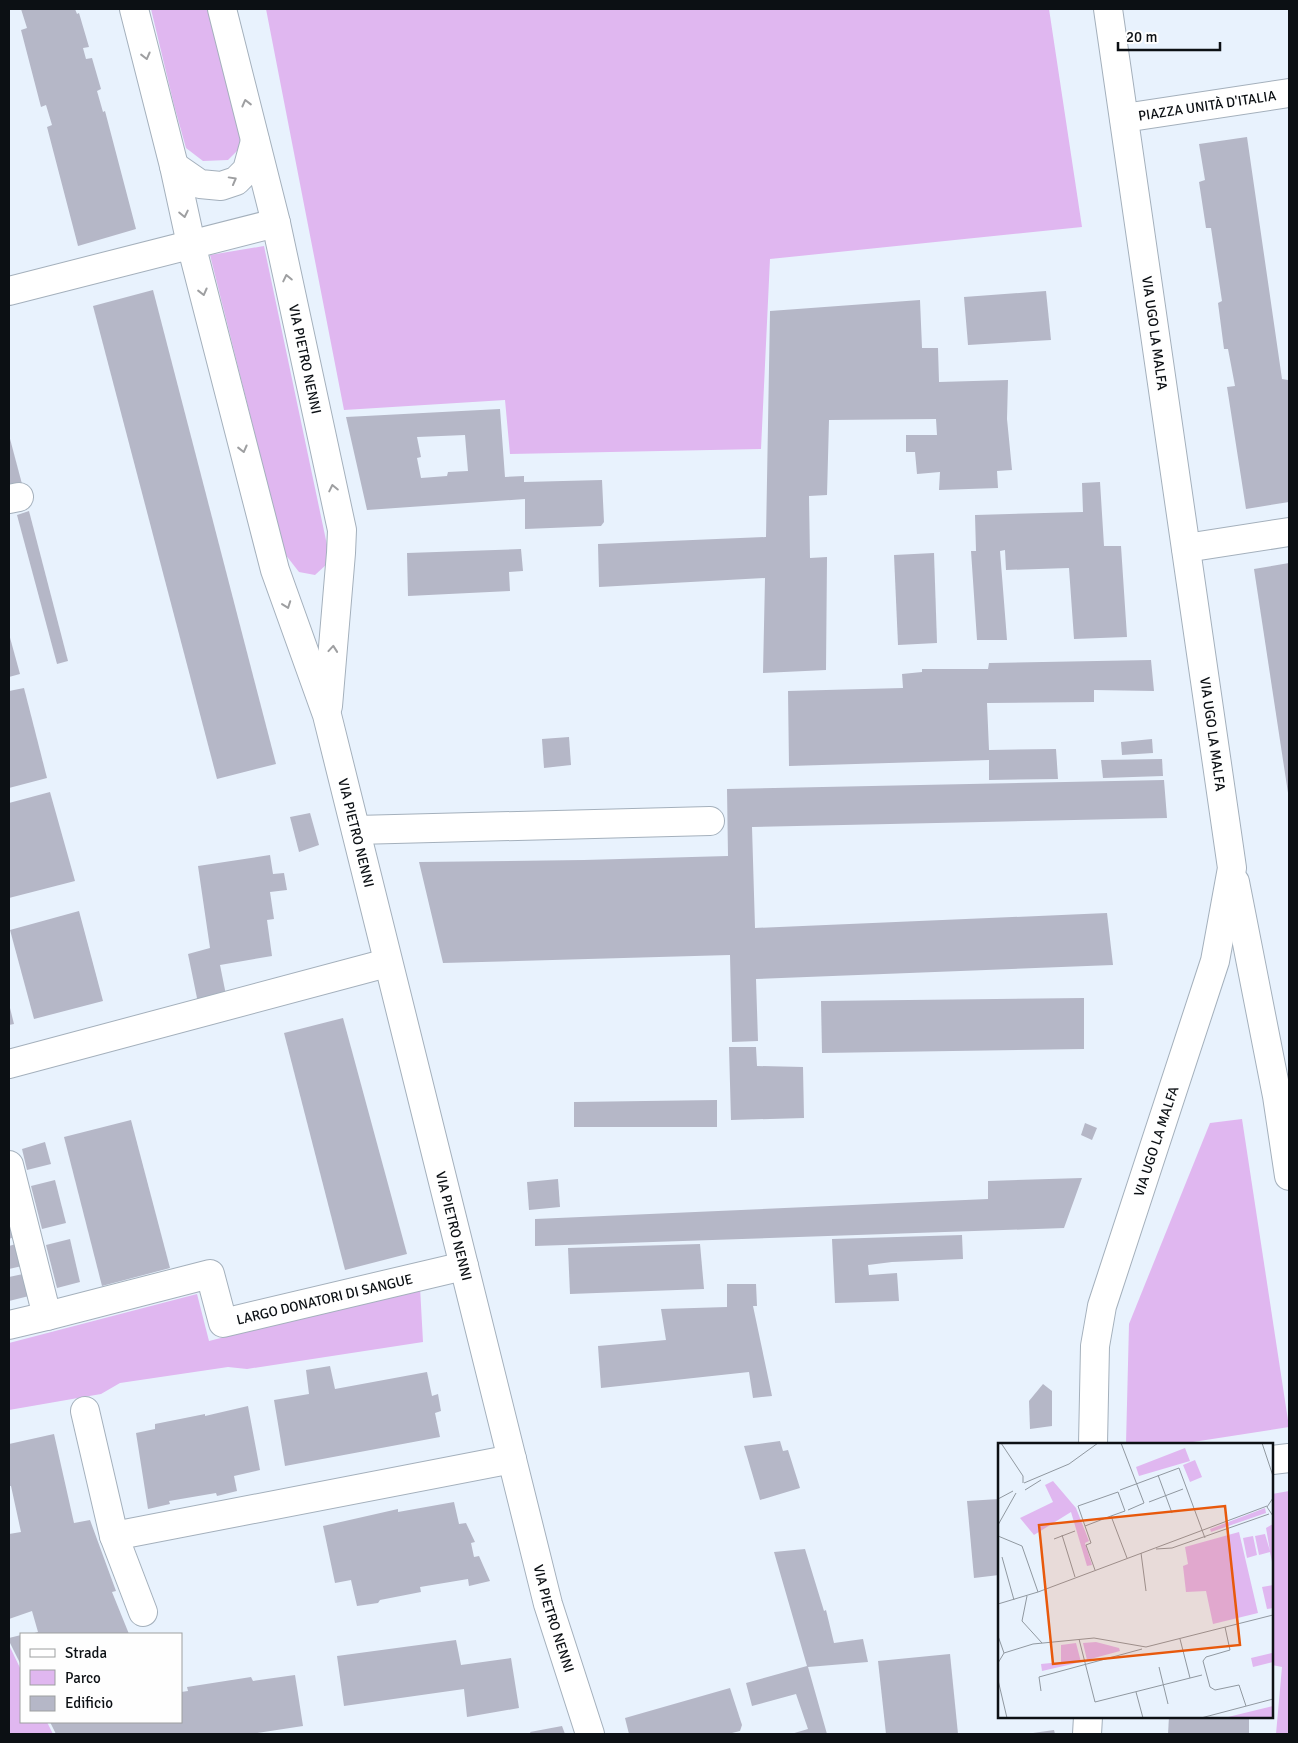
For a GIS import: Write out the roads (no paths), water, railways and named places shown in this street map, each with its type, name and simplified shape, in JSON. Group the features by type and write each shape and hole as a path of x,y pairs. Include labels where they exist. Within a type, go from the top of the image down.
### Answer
{"street":[{"name":"VIA PIETRO NENNI","path":"134,9 174,166 191,244 275,570 327,715 387,963 548,1604 590,1734"},
{"name":"VIA PIETRO NENNI","path":"222,9 276,223 342,530 342,553 327,715"},
{"name":"VIA UGO LA MALFA","path":"1093,1443 1095,1346 1102,1306 1215,961 1232,868 1108,9"},
{"name":"PIAZZA UNITÀ D'ITALIA","path":"1124,118 1289,93"},
{"path":"174,166 200,184 221,186 236,181 247,170 255,141"},
{"path":"9,291 276,223"},
{"path":"1186,548 1289,532"},
{"path":"356,830 710,820"},
{"path":"1232,868 1277,1096 1289,1176"},
{"path":"9,1064 387,963"},
{"path":"9,1165 47,1316"},
{"name":"LARGO DONATORI DI SANGUE","path":"9,1325 210,1274 223,1323 464,1266"},
{"path":"85,1411 114,1536 143,1612"},
{"path":"1273,1460 1289,1458"},
{"path":"114,1536 512,1459"},
{"path":"1087,1734 1088,1718"}]}
